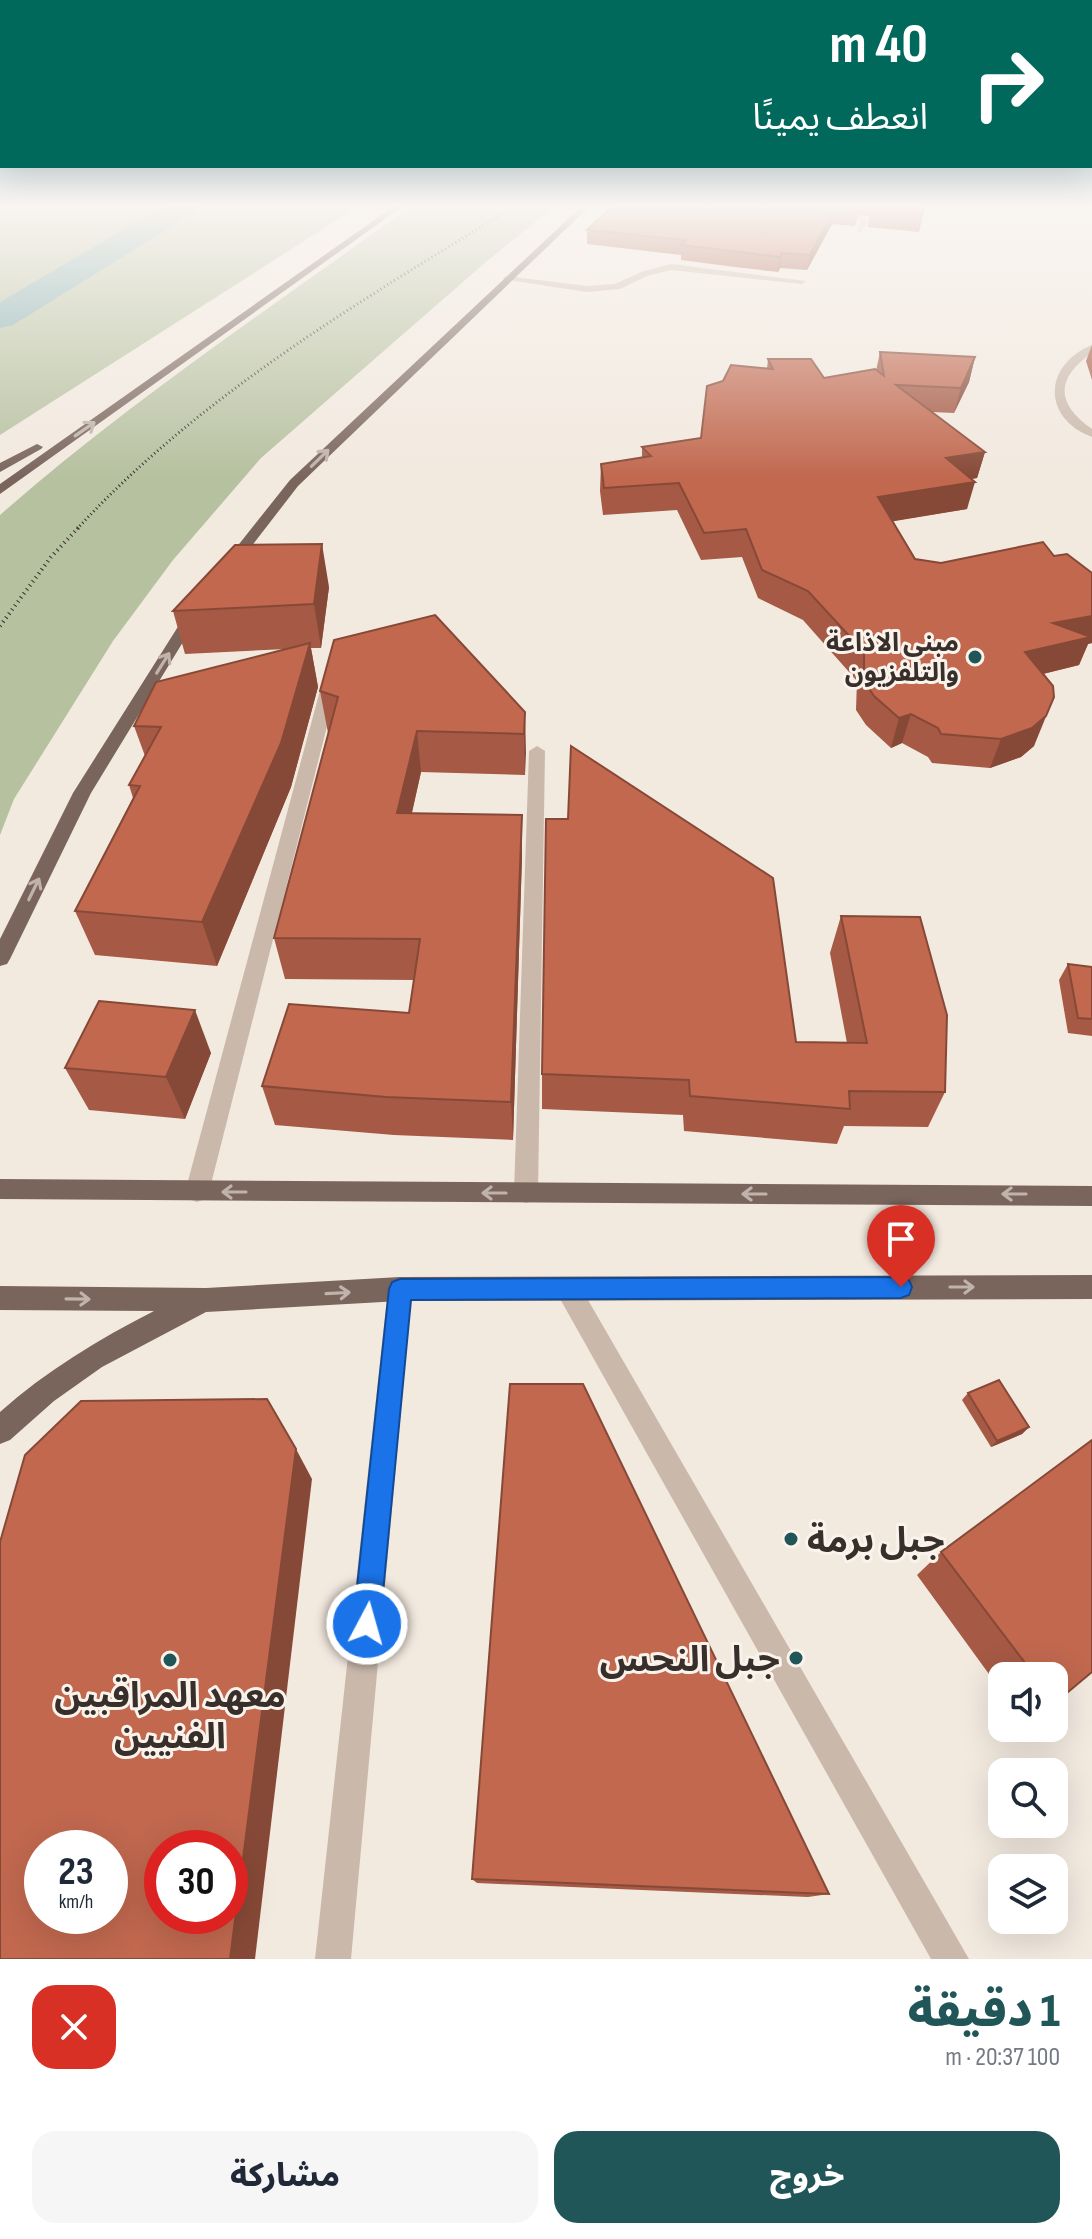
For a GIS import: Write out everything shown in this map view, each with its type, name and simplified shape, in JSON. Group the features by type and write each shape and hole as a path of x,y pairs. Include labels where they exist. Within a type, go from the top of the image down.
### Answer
{"main road":[{"path":"120,389 257,295"},
{"path":"3,486 273,295"},
{"path":"222,575 294,483 489,295"},
{"path":"0,469 45,441"},
{"path":"0,469 21,474"},
{"path":"0,959 82,793 206,598"},
{"path":"0,1189 1092,1196"},
{"path":"0,1298 206,1300 400,1289 1092,1287"},
{"path":"0,1430 81,1365 143,1328 206,1300"}],"street":[{"path":"1092,348 1078,356 1064,372 1058,390 1065,412 1092,434"},
{"path":"197,1192 335,663"},
{"path":"526,1193 537,751"},
{"path":"333,1959 400,1289"},
{"path":"568,1289 951,1959"}],"green space":[{"path":"0,295 219,295 0,435"},
{"path":"286,295 448,295 261,458 173,560 113,641 14,799 0,835 0,515 151,393"}],"building":[{"path":"880,352 975,357 961,388 896,385 985,452 946,458 975,482 878,497 915,559 941,563 1043,542 1054,556 1067,554 1092,573 1092,616 1053,623 1091,637 1025,652 1053,686 1054,697 1046,716 1032,728 1001,739 941,734 938,728 911,714 899,718 874,696 864,681 864,652 808,591 762,570 746,529 704,533 679,483 604,488 601,464 651,456 642,447 701,438 707,386 723,381 731,365 773,369 768,359 811,359 824,378 875,369 884,376"},
{"path":"322,544 314,604 173,611 235,545"},
{"path":"435,615 525,712 524,734 417,731 397,813 522,815 511,1102 386,1097 262,1086 289,1004 409,1013 420,939 274,938 338,697 320,691 334,640"},
{"path":"310,643 281,743 202,922 75,911 140,786 129,785 161,727 134,726 156,682"},
{"path":"571,746 773,878 796,1042 867,1043 841,916 920,917 947,1015 945,1092 849,1091 850,1109 690,1096 689,1080 542,1074 546,819 568,819"},
{"path":"1068,964 1092,967 1092,1019 1078,1018"},
{"path":"99,1001 195,1010 166,1077 65,1068"},
{"path":"999,1380 1029,1427 997,1441 968,1393"},
{"path":"510,1384 583,1384 829,1894 472,1879"},
{"name":"معهد المراقبين الفنيين","path":"267,1399 296,1449 247,1830 144,1830 144,1934 233,1934 230,1959 0,1959 0,1542 25,1455 81,1401"},
{"path":"1092,1440 1092,1672 1068,1692 1068,1662 1024,1662 941,1552"}],"waterway":[{"path":"0,317 36,295"}],"railway":[{"path":"77,529 125,480 177,434 286,352 371,295"},
{"path":"0,626 51,557 79,527"}],"place":[{"name":"مبنى الاذاعة والتلفزيون","path":"975,657"},
{"name":"جبل برمة","path":"791,1539"},
{"name":"جبل النحس","path":"796,1658"},
{"name":"معهد المراقبين الفنيين","path":"170,1660"}],"route":[{"path":"367,1624 400,1289 901,1287"}]}
